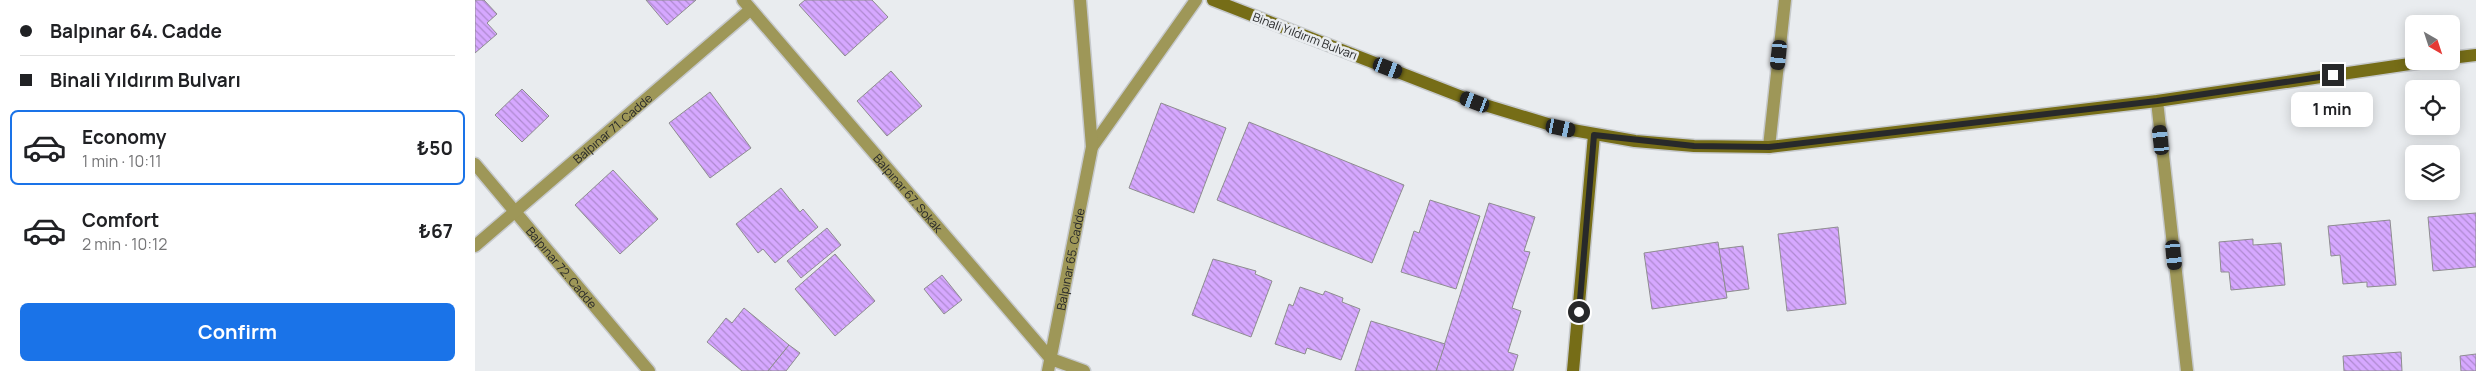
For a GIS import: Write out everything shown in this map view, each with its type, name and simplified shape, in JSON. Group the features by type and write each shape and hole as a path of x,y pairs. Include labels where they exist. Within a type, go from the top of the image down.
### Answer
{"main road":[{"name":"Binali Yıldırım Bulvarı","path":"1213,0 1475,102 1517,116 1594,135 1694,146 1769,147 2157,101 2405,65"},
{"path":"2460,57 2476,55"},
{"path":"1573,371 1594,135"}],"street":[{"name":"Balpınar 65. Cadde","path":"1050,365 1092,147 1080,0"},
{"name":"Balpınar 65. Cadde","path":"1092,147 1196,0"},
{"path":"1769,147 1785,0"},
{"name":"Balpınar 71. Cadde","path":"475,246 747,5"},
{"name":"Balpınar 67. Sokak","path":"747,5 1050,365 1084,371"},
{"path":"2157,101 2187,371"},
{"name":"Balpınar 72. Cadde","path":"475,164 649,371"}],"building":[{"path":"475,0 484,0 497,14 487,23 497,34 475,53"},
{"path":"646,0 696,0 667,25"},
{"path":"805,0 872,0 888,17 845,56 799,5"},
{"path":"891,71 922,106 887,136 857,101"},
{"path":"522,89 549,116 522,142 495,115"},
{"path":"710,92 751,148 710,178 669,123"},
{"path":"1161,103 1226,128 1194,213 1129,188"},
{"path":"1249,122 1404,185 1372,263 1217,200"},
{"path":"613,170 658,219 620,254 575,205"},
{"path":"781,188 800,212 803,209 818,227 775,263 763,249 758,253 736,224"},
{"path":"1430,200 1480,216 1456,289 1401,272 1414,231 1419,233"},
{"path":"1489,203 1535,217 1524,251 1530,252 1512,308 1521,311 1508,352 1518,355 1513,371 1436,371"},
{"path":"2476,213 2476,267 2433,271 2428,217"},
{"path":"2390,220 2396,285 2367,287 2367,282 2343,284 2340,255 2331,256 2328,226"},
{"path":"1838,227 1846,304 1787,311 1778,234"},
{"path":"827,228 841,245 801,278 787,261"},
{"path":"2253,239 2253,245 2281,243 2285,285 2231,290 2229,272 2221,272 2219,242"},
{"path":"1718,242 1727,298 1652,309 1644,253"},
{"path":"1743,246 1749,289 1726,292 1719,249"},
{"path":"835,254 875,301 835,336 795,289"},
{"path":"1213,259 1256,271 1255,274 1272,281 1251,337 1192,315"},
{"path":"942,275 962,300 944,314 924,289"},
{"path":"1300,287 1323,295 1325,291 1343,298 1342,302 1360,309 1341,360 1307,348 1305,354 1275,344 1289,304 1293,306"},
{"path":"744,308 789,345 768,371 742,371 707,342 726,318 732,323"},
{"path":"1371,321 1445,344 1436,371 1355,371"},
{"path":"789,345 800,353 786,371 768,371"},
{"path":"2401,352 2402,371 2344,371 2343,356"},
{"path":"2476,354 2476,371 2461,371 2460,356"}],"route":[{"path":"1579,312 1594,135 1694,146 1769,147 2157,101 2333,75"}]}
